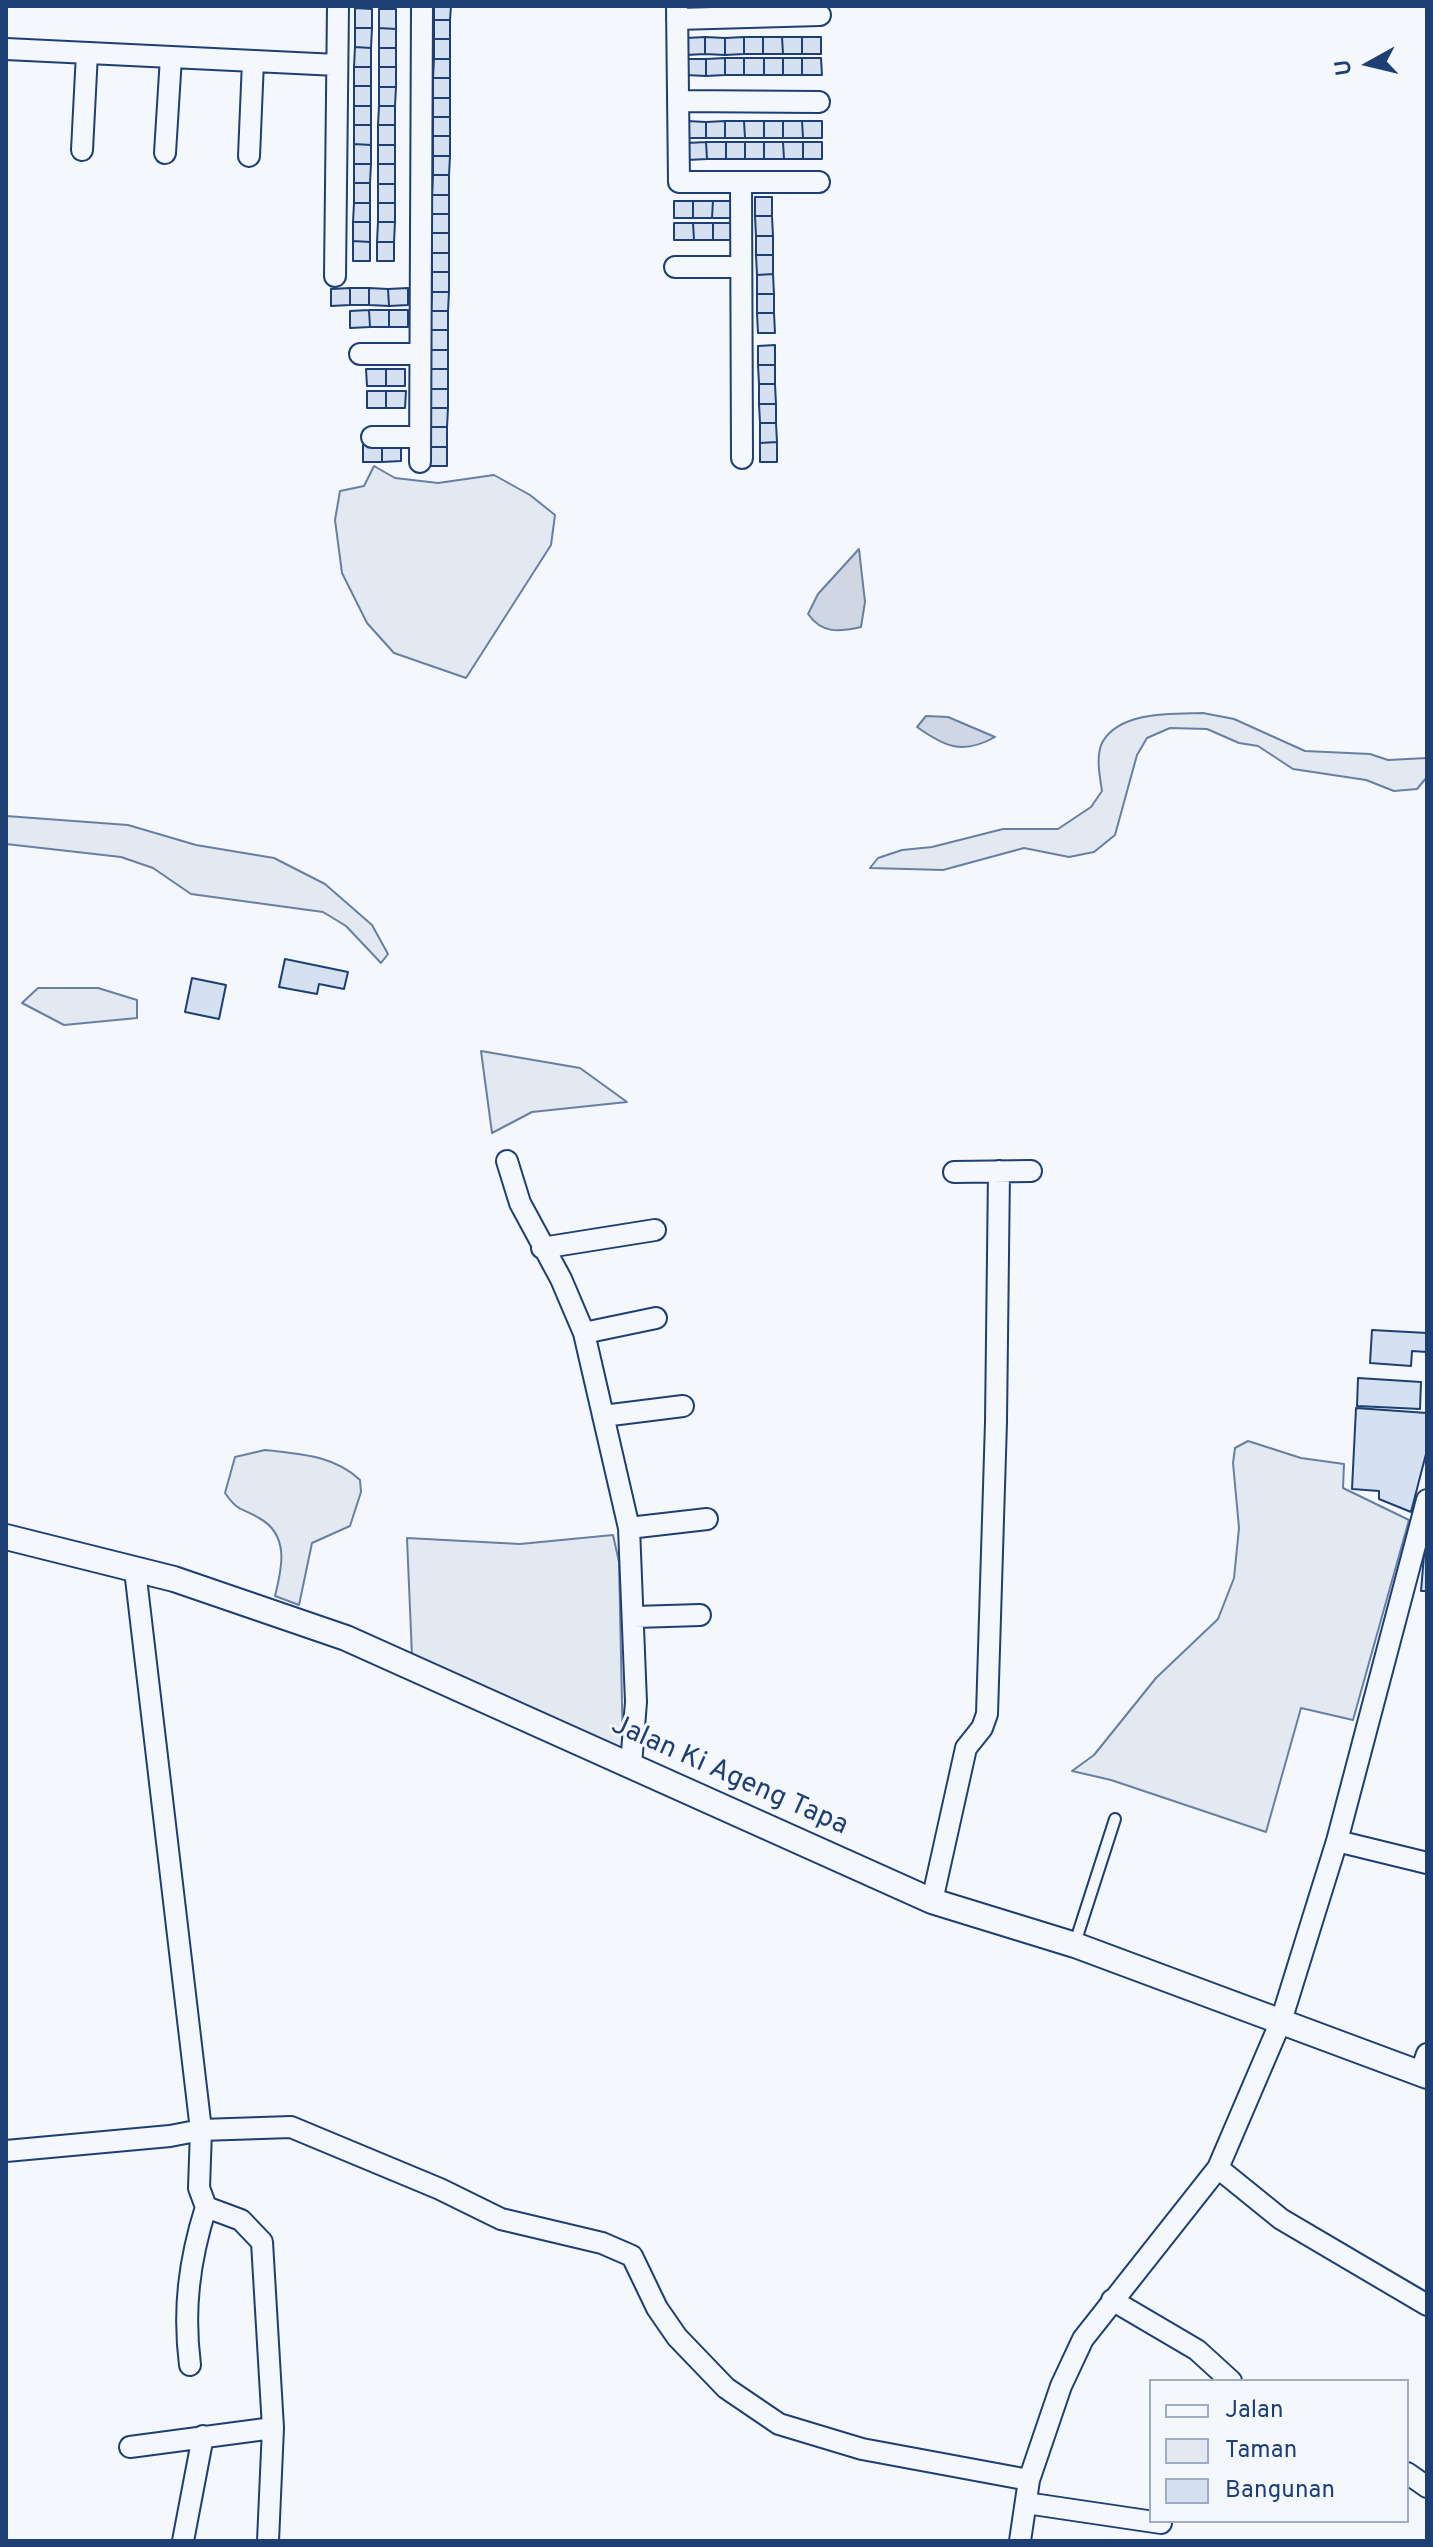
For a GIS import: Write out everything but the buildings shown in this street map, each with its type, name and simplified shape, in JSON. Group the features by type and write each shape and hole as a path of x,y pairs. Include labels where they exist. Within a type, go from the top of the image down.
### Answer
{"street":[{"path":"335,276 338,6"},
{"path":"420,462 422,6"},
{"path":"819,182 679,182 677,13 820,15"},
{"path":"6,49 337,65"},
{"path":"82,150 87,53"},
{"path":"165,153 171,57"},
{"path":"249,156 253,61"},
{"path":"678,101 819,102"},
{"path":"741,182 742,458"},
{"path":"675,267 741,267"},
{"path":"360,354 420,354"},
{"path":"372,437 420,437"},
{"path":"507,1161 520,1203 561,1279 584,1333 629,1528 635,1617 636,1702 631,1765"},
{"path":"932,1901 966,1748 982,1728 987,1714 996,1422 999,1171"},
{"path":"954,1172 1031,1171"},
{"path":"542,1248 655,1230"},
{"path":"584,1333 656,1318"},
{"path":"603,1416 683,1406"},
{"path":"1020,2541 1029,2480 1061,2386 1083,2339 1218,2168 1281,2021 1337,1841 1427,1500"},
{"path":"629,1528 707,1519"},
{"name":"Jalan Ki Ageng Tapa","path":"6,1537 174,1579 346,1638 932,1901 1075,1945 1281,2021 1425,2068"},
{"path":"135,1570 201,2130 199,2188 206,2207 196,2239 187,2294 190,2365"},
{"path":"635,1617 700,1615"},
{"path":"1337,1841 1427,1863"},
{"path":"6,2151 170,2136 201,2130 291,2127 440,2189 501,2219 619,2248 632,2256 657,2308 677,2337 726,2388 779,2424 862,2449 1029,2480"},
{"path":"1218,2168 1281,2219 1427,2305"},
{"path":"206,2207 241,2220 262,2242 273,2428 268,2541"},
{"path":"1112,2300 1197,2350 1229,2379"},
{"path":"130,2447 273,2428"},
{"path":"183,2541 203,2436"},
{"path":"1409,2474 1427,2487"},
{"path":"1026,2503 1149,2521"}],"lane":[{"path":"1075,1945 1115,1819"}],"green space":[{"path":"374,466 395,478 438,483 494,475 530,495 555,515 551,545 466,678 394,653 367,623 342,573 335,520 340,491 364,486"},
{"path":"1203,713 1234,719 1305,751 1370,754 1388,760 1427,758 1427,777 1417,789 1394,791 1366,780 1293,769 1258,746 1239,743 1207,729 1170,728 1147,738 1137,755 1115,835 1094,852 1069,857 1024,848 943,870 870,868 878,858 902,850 932,847 1003,829 1058,829 1091,807 1102,791 1099,753 1111,731 1148,716"},
{"path":"6,816 128,825 196,845 274,858 325,884 372,925 388,954 381,963 346,926 323,912 191,894 153,868 121,857 6,844"},
{"path":"38,988 98,988 137,1000 137,1018 64,1025 22,1003"},
{"path":"481,1051 580,1068 627,1102 532,1112 492,1133"},
{"path":"1248,1441 1301,1458 1344,1464 1343,1488 1409,1520 1353,1720 1301,1708 1266,1832 1111,1780 1072,1771 1094,1755 1156,1678 1218,1619 1234,1578 1239,1528 1233,1463 1235,1448"},
{"path":"265,1450 327,1461 339,1465 360,1480 361,1492 350,1526 312,1543 299,1605 275,1596 281,1563 276,1533 259,1518 237,1507 225,1493 235,1457"},
{"path":"613,1535 619,1562 623,1750 412,1656 407,1538 520,1544"}],"shaded area":[{"path":"859,549 865,602 861,627 825,628 808,614 818,594"},
{"path":"926,716 948,717 995,737 973,746 946,744 917,727"}]}
